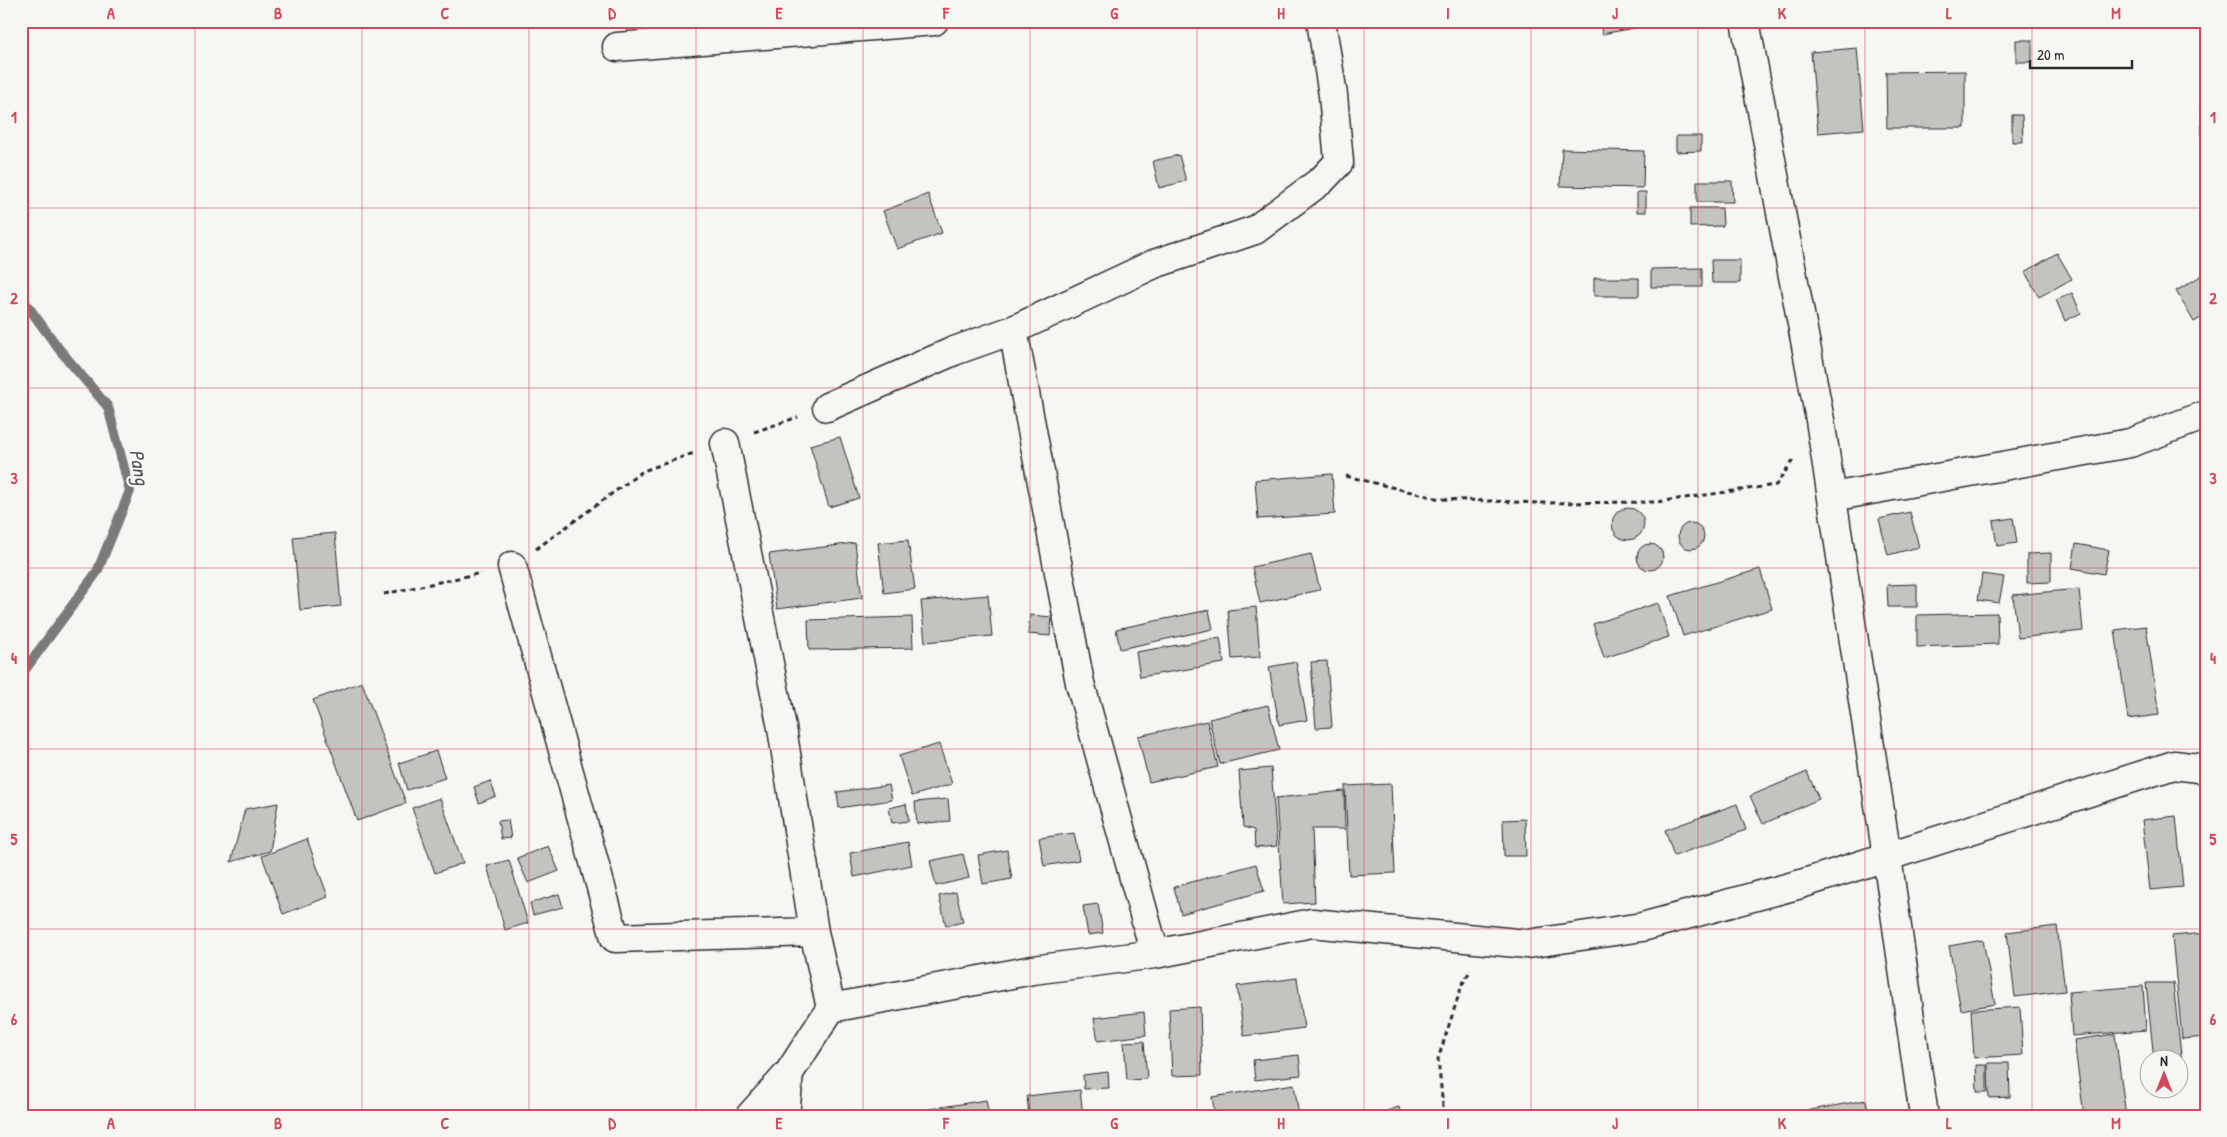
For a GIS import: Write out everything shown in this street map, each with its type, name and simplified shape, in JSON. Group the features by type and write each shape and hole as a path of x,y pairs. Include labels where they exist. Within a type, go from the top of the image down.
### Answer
{"street":[{"path":"616,47 934,21"},
{"path":"827,407 954,351 1013,330 1154,264 1255,230 1322,180 1339,162 1333,95 1321,21"},
{"path":"1750,22 1820,420 1887,857 1924,1116"},
{"path":"1013,330 1080,683 1155,954"},
{"path":"1832,497 2130,443 2206,415"},
{"path":"725,442 782,728 814,932 830,1008 789,1073 750,1116"},
{"path":"512,566 615,938 814,932"},
{"path":"830,1008 1033,970 1097,964 1155,954 1312,923 1527,944 1642,927 1801,884 2174,765 2206,769"},
{"path":"785,1116 789,1073"}],"path":[{"path":"384,594 512,566 643,471 827,407"},
{"path":"1346,476 1440,499 1540,503 1656,502 1776,485 1820,420"},
{"path":"1444,1116 1438,1059 1462,985 1486,940"}],"building":[{"path":"1600,21 1672,21 1602,34"},
{"path":"2016,40 2032,40 2032,62 2016,62"},
{"path":"1857,48 1864,129 1818,133 1811,52"},
{"path":"1965,71 1965,128 1887,128 1886,72"},
{"path":"2201,76 2206,76 2206,170 2202,170"},
{"path":"2012,115 2022,115 2023,142 2012,142"},
{"path":"1676,136 1701,136 1701,151 1676,152"},
{"path":"1562,149 1644,151 1643,188 1560,186"},
{"path":"1179,155 1186,181 1159,188 1153,161"},
{"path":"1697,181 1732,181 1733,202 1697,202"},
{"path":"1637,192 1646,192 1646,212 1637,212"},
{"path":"928,194 942,233 897,249 883,211"},
{"path":"1690,208 1722,208 1723,226 1690,227"},
{"path":"2057,253 2072,279 2039,297 2025,272"},
{"path":"1711,260 1740,260 1740,283 1712,283"},
{"path":"1702,268 1702,287 1651,287 1651,269"},
{"path":"2204,274 2206,315 2194,322 2176,291"},
{"path":"1594,278 1639,278 1639,296 1594,296"},
{"path":"2072,293 2081,313 2065,321 2056,300"},
{"path":"840,437 859,498 829,507 810,445"},
{"path":"1332,474 1335,514 1258,519 1255,480"},
{"path":"1628,508 1634,509 1639,513 1643,518 1643,530 1639,535 1634,539 1628,540 1622,539 1617,535 1613,530 1612,524 1613,518 1617,513 1622,509"},
{"path":"1910,512 1919,547 1888,555 1879,519"},
{"path":"2013,518 2017,543 1997,546 1993,521"},
{"path":"1691,523 1700,527 1704,536 1700,545 1691,549 1682,545 1678,536 1682,527"},
{"path":"335,533 341,606 300,610 293,537"},
{"path":"908,540 915,589 884,593 878,543"},
{"path":"855,543 862,598 777,609 769,554"},
{"path":"1650,544 1660,547 1663,557 1660,567 1650,570 1640,567 1637,557 1640,547"},
{"path":"2076,544 2109,550 2104,574 2072,568"},
{"path":"2051,553 2051,582 2027,583 2027,554"},
{"path":"1311,554 1320,590 1260,603 1252,567"},
{"path":"1760,569 1772,609 1683,636 1670,596"},
{"path":"1982,574 2004,577 1999,603 1978,600"},
{"path":"1917,584 1917,607 1888,607 1887,585"},
{"path":"2079,589 2083,631 2018,638 2013,595"},
{"path":"988,595 992,636 925,642 921,601"},
{"path":"1658,603 1669,637 1604,658 1593,624"},
{"path":"1256,607 1260,657 1232,659 1228,610"},
{"path":"1209,610 1213,629 1120,649 1116,629"},
{"path":"1997,613 1998,644 1917,647 1917,615"},
{"path":"1030,615 1052,617 1050,636 1028,634"},
{"path":"912,617 913,648 809,650 808,620"},
{"path":"2146,626 2159,715 2128,719 2115,630"},
{"path":"1220,638 1224,663 1140,677 1136,652"},
{"path":"1327,661 1332,727 1316,728 1311,662"},
{"path":"1296,662 1307,720 1279,725 1269,667"},
{"path":"362,682 406,803 357,821 313,700"},
{"path":"1268,705 1279,750 1220,764 1209,719"},
{"path":"1207,721 1218,767 1149,782 1138,736"},
{"path":"939,744 952,784 912,796 899,756"},
{"path":"436,751 445,778 407,790 399,763"},
{"path":"1271,768 1277,846 1255,848 1254,830 1243,827 1239,771"},
{"path":"1807,772 1819,799 1763,824 1750,796"},
{"path":"490,781 496,796 479,803 474,787"},
{"path":"1391,784 1395,873 1349,875 1345,786"},
{"path":"889,785 892,800 839,808 837,792"},
{"path":"1344,791 1345,829 1312,829 1315,902 1283,904 1276,798"},
{"path":"440,798 463,863 435,873 412,808"},
{"path":"948,799 950,821 917,824 915,802"},
{"path":"278,803 270,851 231,862 245,809"},
{"path":"906,804 909,821 892,823 889,808"},
{"path":"1737,804 1746,830 1674,856 1665,830"},
{"path":"2176,816 2183,887 2150,890 2142,820"},
{"path":"1525,819 1526,856 1504,856 1503,820"},
{"path":"508,820 511,838 501,839 498,821"},
{"path":"1074,833 1079,860 1044,866 1039,838"},
{"path":"307,839 328,897 283,914 262,856"},
{"path":"908,842 912,865 854,877 850,853"},
{"path":"548,846 559,871 528,883 517,858"},
{"path":"1007,850 1012,879 983,884 978,855"},
{"path":"963,854 969,878 936,886 930,861"},
{"path":"509,860 528,923 505,930 487,866"},
{"path":"1256,864 1264,891 1181,914 1174,887"},
{"path":"956,892 963,922 946,926 939,896"},
{"path":"559,894 563,907 533,915 530,903"},
{"path":"1098,904 1103,933 1088,935 1083,906"},
{"path":"2057,926 2065,991 2015,997 2007,932"},
{"path":"2206,933 2206,1037 2182,1039 2172,936"},
{"path":"1983,940 1995,1004 1961,1010 1949,946"},
{"path":"1297,978 1304,1028 1244,1036 1237,986"},
{"path":"2146,983 2173,983 2181,1050 2153,1050"},
{"path":"2143,986 2146,1030 2072,1036 2069,992"},
{"path":"1200,1007 1202,1075 1172,1076 1169,1009"},
{"path":"2020,1007 2023,1055 1974,1058 1971,1010"},
{"path":"1144,1012 1146,1035 1098,1041 1094,1018"},
{"path":"2115,1034 2126,1116 2084,1116 2074,1040"},
{"path":"1144,1041 1147,1079 1127,1080 1124,1042"},
{"path":"1299,1055 1301,1075 1255,1080 1253,1060"},
{"path":"1988,1063 2009,1063 2010,1097 1989,1098"},
{"path":"1976,1065 1987,1065 1987,1092 1977,1092"},
{"path":"1108,1072 1109,1088 1084,1089 1083,1075"},
{"path":"1294,1084 1299,1116 1215,1116 1212,1097"},
{"path":"1080,1090 1083,1116 1029,1116 1027,1096"},
{"path":"986,1100 989,1116 930,1116 929,1109"},
{"path":"1866,1100 1869,1116 1778,1116"},
{"path":"1399,1107 1401,1116 1380,1116 1380,1113"},
{"path":"1148,1111 1173,1112 1173,1116 1148,1116"}],"waterway":[{"name":"Pang","path":"21,297 59,349 108,407 130,491 97,572 21,675"}]}
